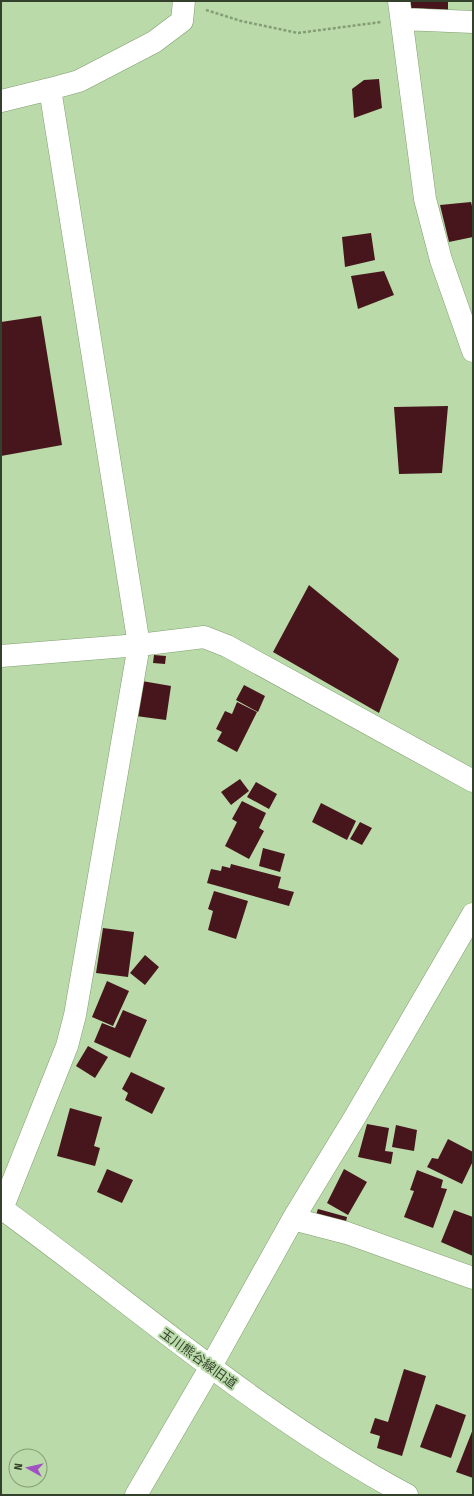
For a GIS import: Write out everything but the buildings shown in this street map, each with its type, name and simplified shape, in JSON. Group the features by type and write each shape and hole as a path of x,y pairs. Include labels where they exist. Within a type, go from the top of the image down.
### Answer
{"street":[{"path":"1,101 79,81 154,42 182,21 184,2"},
{"path":"473,22 400,10 425,199 441,260 473,351"},
{"path":"2,1208 67,1046 75,1015 138,644 50,89"},
{"path":"1,656 204,637 227,646 473,781"},
{"path":"136,1495 210,1368 293,1219 355,1117 473,914"},
{"name":"玉川熊谷線旧道","path":"2,1208 210,1368 342,1459 406,1495"},
{"path":"293,1219 347,1233 473,1278"}],"path":[{"path":"184,2 241,21 298,33 400,10"}]}
